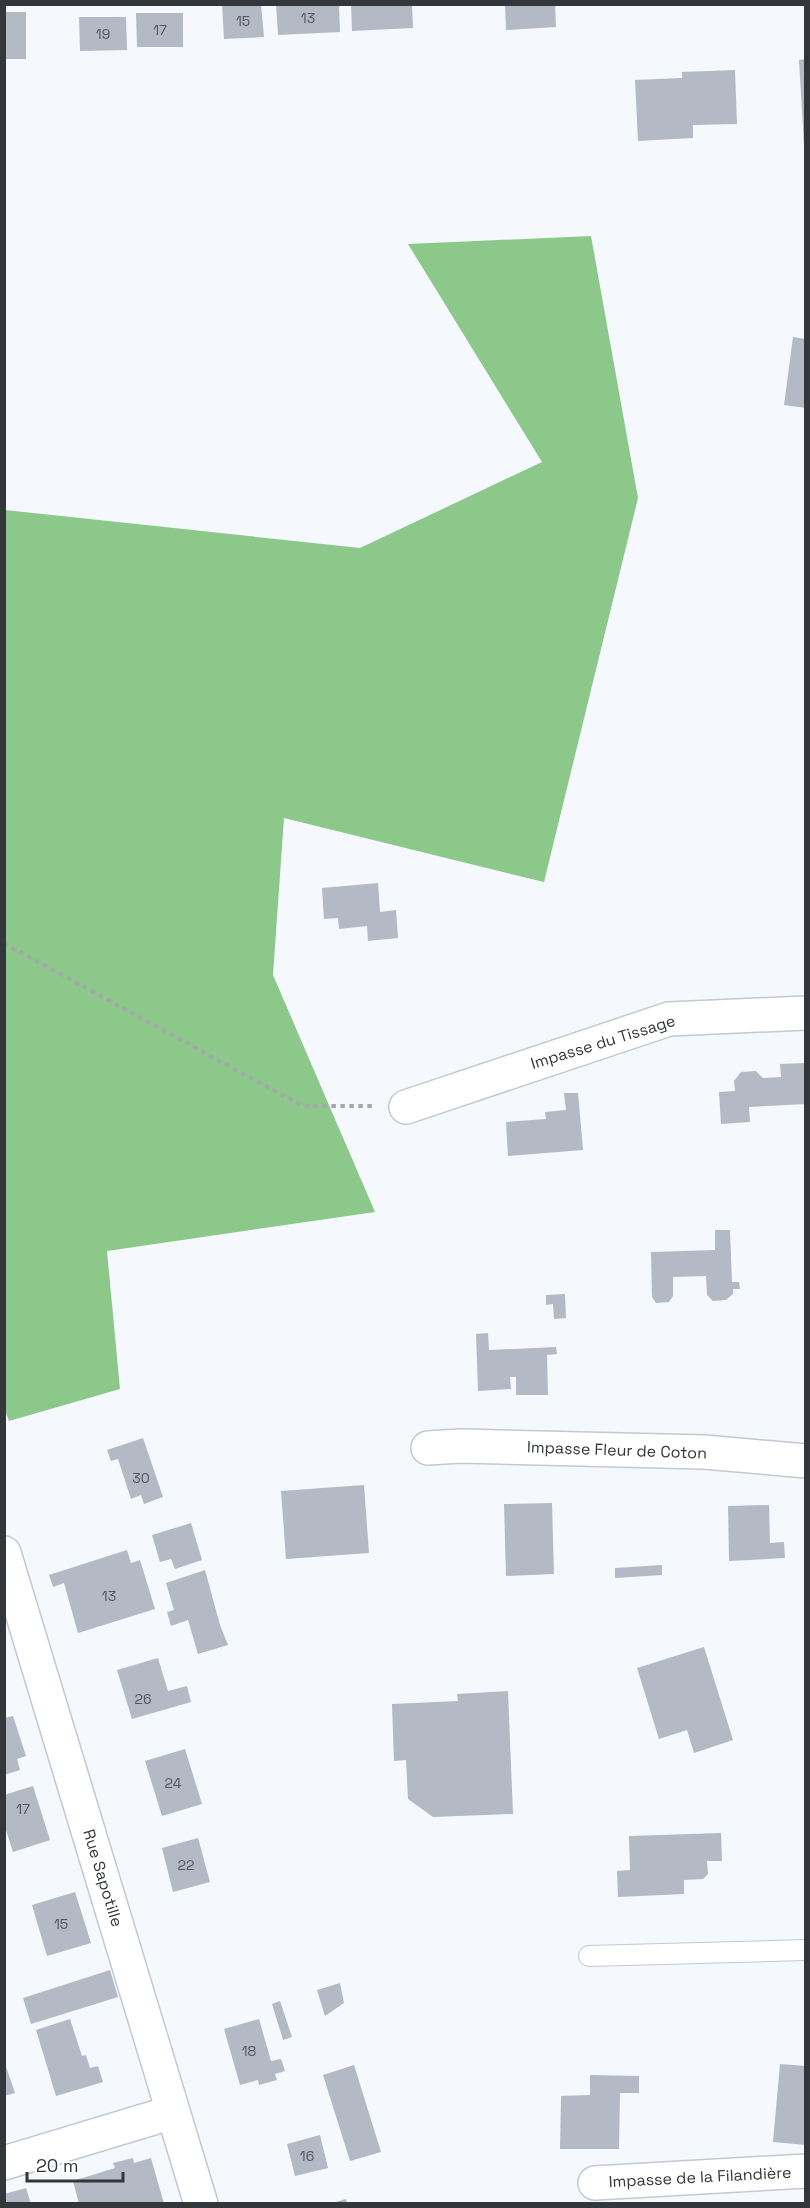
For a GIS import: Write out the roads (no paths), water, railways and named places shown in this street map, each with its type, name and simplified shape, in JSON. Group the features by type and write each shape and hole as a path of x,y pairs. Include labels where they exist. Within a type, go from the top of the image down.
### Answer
{"street":[{"name":"Impasse du Tissage","path":"406,1107 669,1018 806,1013"},
{"name":"Impasse Fleur de Coton","path":"428,1449 461,1446 704,1452 806,1461"},
{"name":"Rue Sapotille","path":"4,1553 201,2204"},
{"path":"4,2163 173,2112"},
{"name":"Impasse de la Filandière","path":"595,2183 806,2171"}],"lane":[{"path":"589,1956 806,1950"}]}
